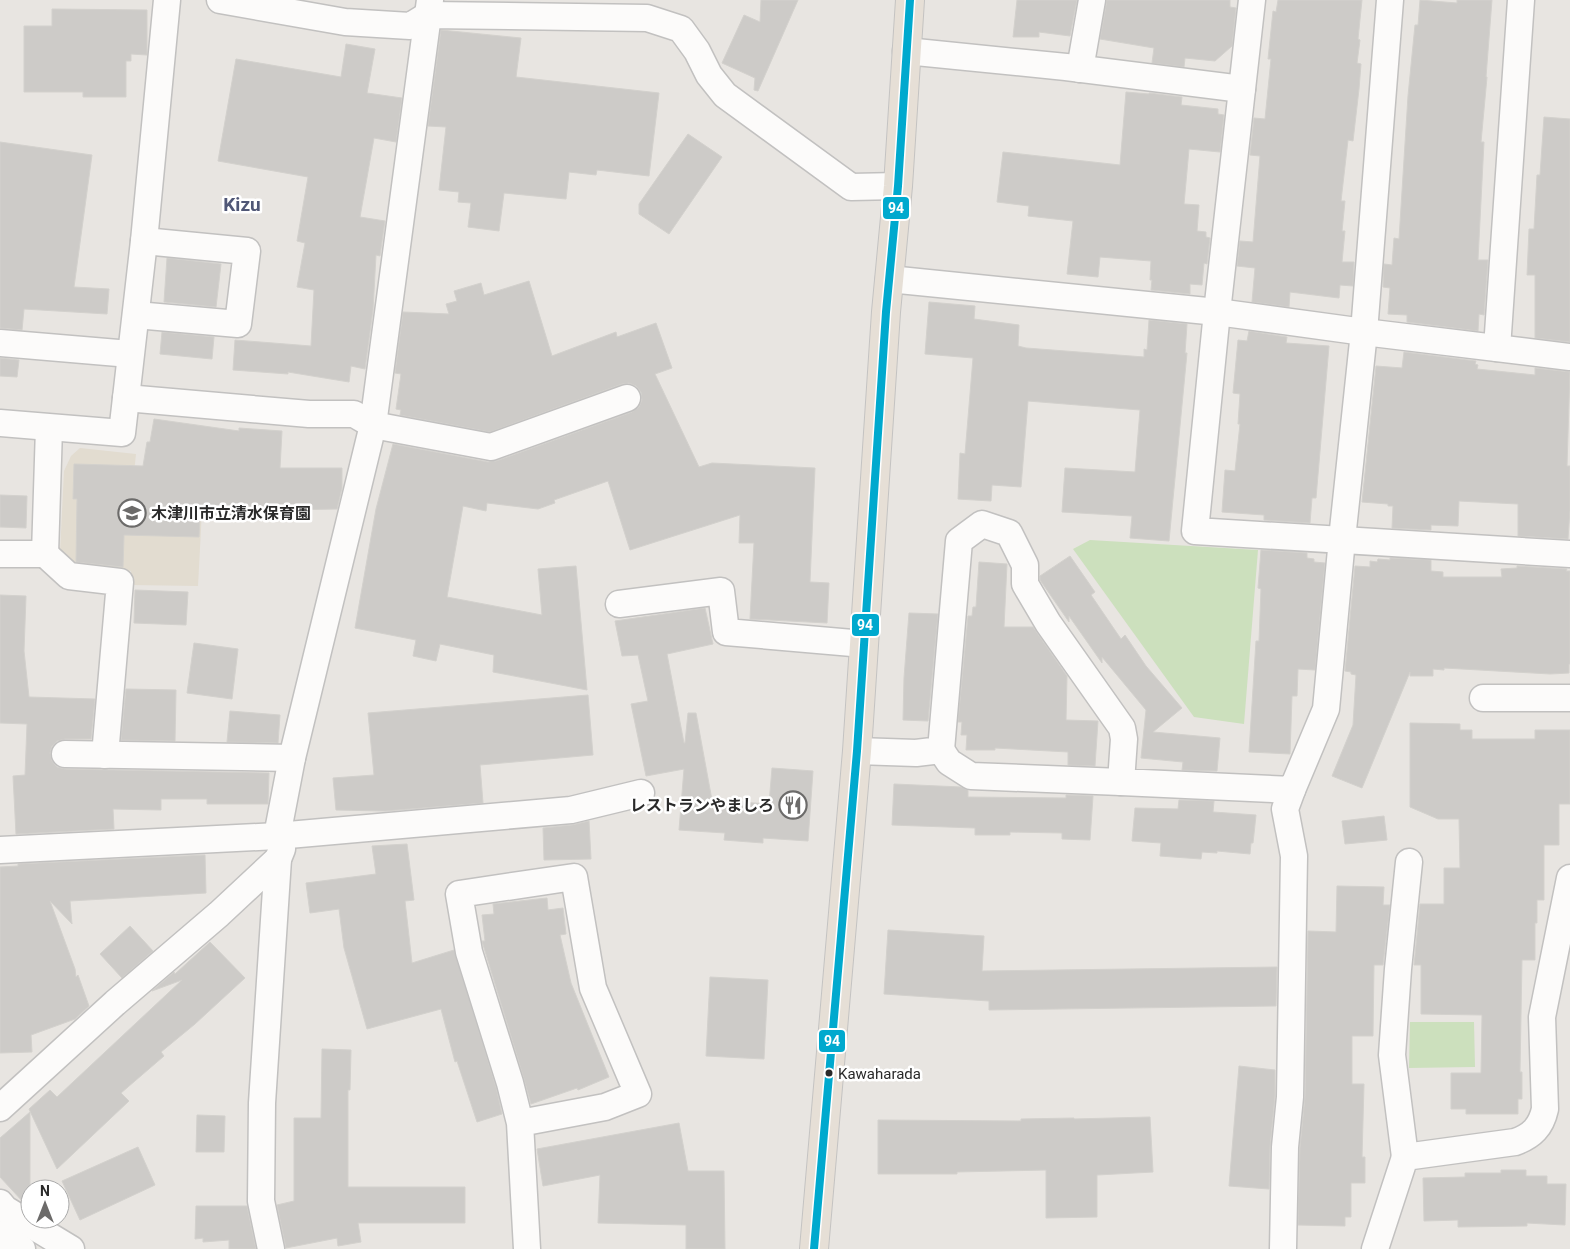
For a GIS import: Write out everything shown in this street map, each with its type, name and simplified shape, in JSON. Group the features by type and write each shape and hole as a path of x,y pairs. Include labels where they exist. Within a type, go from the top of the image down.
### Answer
{"highway":[{"path":"814,1249 856,751 910,0"}],"street":[{"path":"0,423 122,433 144,241 167,0"},
{"path":"220,0 345,22 410,26 429,8 534,8 646,18 681,29 725,95 852,186 898,186"},
{"path":"1080,69 1092,0"},
{"path":"1252,0 1217,312 1196,531 1570,554"},
{"path":"1283,1249 1285,1147 1290,1097 1294,856 1285,810 1326,709 1364,332 1390,0"},
{"path":"1497,348 1521,0"},
{"path":"272,1249 261,1201 262,1103 278,847 292,758 373,425 429,8"},
{"path":"906,51 1080,69 1242,89"},
{"path":"136,315 238,324 247,251 144,241"},
{"path":"889,279 1217,312 1570,357"},
{"path":"0,343 130,354"},
{"path":"126,398 309,414 354,414 373,425 491,447 627,398"},
{"path":"45,554 49,428"},
{"path":"1121,782 1124,739 1122,728 1048,623 1025,584 1025,565 1009,532 982,524 959,541 942,750 949,762 972,776 1292,790"},
{"path":"0,554 45,554 69,576 120,582 105,755"},
{"path":"619,604 721,591 726,632 864,644"},
{"path":"1483,698 1570,698"},
{"path":"856,751 916,753 942,750"},
{"path":"66,754 292,758"},
{"path":"0,850 278,847 571,810 641,793"},
{"path":"0,1108 115,1004 219,914 278,847"},
{"path":"1375,1249 1405,1157 1392,1055 1398,969 1409,862"},
{"path":"520,1123 605,1107 638,1094 593,988 574,877 459,894 469,952 510,1083 520,1123 527,1249"},
{"path":"1405,1157 1515,1142 1531,1135 1537,1129 1542,1120 1544,1110 1542,1017 1570,878"},
{"path":"0,1204 5,1209 71,1249"},
{"path":"0,1234 22,1249"}],"shaded area":[{"name":"木津川市立清水保育園","path":"80,448 136,454 134,473 204,473 198,586 130,585 131,571 72,567 60,553 64,471 71,456"}],"green space":[{"path":"1090,540 1258,550 1244,724 1194,717 1073,549"},
{"path":"1410,1022 1474,1022 1475,1067 1409,1068"}],"building":[{"path":"761,0 798,0 758,91 754,90 755,78 722,63 744,15 760,22"},
{"path":"1017,0 1077,0 1070,36 1039,32 1039,37 1013,37"},
{"path":"1107,0 1230,0 1230,7 1236,8 1232,46 1215,61 1185,58 1184,67 1152,63 1154,48 1100,39"},
{"path":"1278,0 1362,0 1357,63 1361,64 1359,89 1353,141 1348,140 1341,201 1345,201 1342,231 1345,231 1342,262 1354,262 1353,286 1340,285 1339,298 1290,292 1289,307 1252,302 1255,268 1237,266 1240,241 1253,242 1260,156 1250,155 1254,118 1265,119 1271,59 1268,59 1273,11 1276,12"},
{"path":"1420,0 1457,3 1457,0 1492,0 1481,142 1484,142 1478,260 1488,260 1484,315 1479,314 1478,331 1407,322 1407,315 1388,314 1390,288 1383,287 1384,264 1392,265 1394,238 1399,239 1408,96 1415,25 1418,25"},
{"path":"52,9 147,10 147,55 131,54 131,61 126,61 126,97 83,97 83,92 24,92 24,26 52,26"},
{"path":"441,30 521,38 516,77 659,93 649,176 597,170 596,175 569,172 566,199 504,193 499,231 468,227 471,203 458,202 459,192 439,190 446,127 428,126"},
{"path":"346,44 375,49 367,93 402,98 396,142 374,138 360,217 385,221 380,256 376,255 373,310 365,369 351,366 349,382 288,372 288,374 233,370 235,340 311,346 314,290 297,287 305,243 297,241 308,177 218,161 236,59 341,77"},
{"path":"1126,92 1182,97 1181,105 1218,109 1218,114 1224,115 1220,152 1189,149 1184,204 1199,205 1197,231 1206,232 1206,237 1210,238 1207,264 1204,263 1202,285 1190,284 1190,294 1151,290 1151,261 1100,257 1098,277 1067,274 1073,221 1028,216 1029,206 997,202 1003,152 1120,165"},
{"path":"1544,117 1570,119 1570,342 1535,338 1535,275 1527,275 1529,229 1534,229 1537,175 1540,175"},
{"path":"688,134 722,157 669,234 639,214 639,204"},
{"path":"0,142 92,155 74,287 109,289 107,314 24,309 22,330 0,328"},
{"path":"167,258 221,264 216,307 164,302"},
{"path":"529,281 552,356 616,332 617,337 656,323 672,368 655,374 699,467 712,463 815,468 810,582 829,583 827,623 750,619 754,543 739,543 740,515 630,550 608,481 554,500 555,503 538,509 487,503 486,511 463,506 447,597 542,615 538,569 576,566 587,690 493,672 494,655 440,644 436,661 413,656 416,640 355,628 376,509 393,444 488,462 496,461 632,412 639,407 642,400 641,392 636,386 629,383 490,432 400,415 401,410 396,409 401,374 395,373 403,312 449,314 446,304 457,301 454,291 481,283 484,295"},
{"path":"929,302 975,306 974,319 1019,325 1018,346 1026,348 1144,357 1144,349 1147,350 1149,320 1187,324 1185,353 1187,353 1169,541 1130,538 1132,516 1062,512 1065,468 1135,472 1140,410 1028,401 1021,487 992,485 991,501 958,499 960,453 965,454 973,358 925,354"},
{"path":"1249,331 1287,337 1286,343 1329,346 1316,498 1312,498 1310,523 1264,520 1264,515 1222,512 1225,470 1235,471 1240,424 1238,424 1240,394 1233,393 1238,340 1247,341"},
{"path":"162,332 214,337 212,359 160,354"},
{"path":"1404,352 1476,361 1477,369 1535,375 1535,368 1570,372 1567,466 1570,466 1568,539 1518,536 1518,504 1459,501 1458,526 1431,525 1431,530 1392,528 1393,506 1362,502 1376,366 1402,368"},
{"path":"0,358 19,360 17,377 0,376"},
{"path":"154,419 239,431 239,428 282,431 280,468 342,468 342,488 337,509 240,511 240,516 200,516 199,537 124,535 123,567 76,562 77,499 73,499 74,464 143,466 147,442 150,442"},
{"path":"0,495 27,496 26,528 0,527"},
{"path":"1261,550 1307,553 1307,558 1314,559 1314,562 1325,563 1315,670 1298,669 1297,696 1292,696 1290,754 1249,752 1256,641 1259,641 1261,589 1258,588"},
{"path":"1070,556 1095,592 1091,595 1121,639 1125,635 1146,666 1182,708 1153,732 1220,738 1217,771 1182,770 1183,762 1141,758 1146,710 1102,657 1102,663 1069,616 1069,622 1040,580 1040,576"},
{"path":"1390,558 1431,560 1431,571 1443,572 1443,577 1502,577 1501,569 1517,568 1517,566 1567,569 1566,571 1570,571 1569,673 1550,674 1444,668 1444,670 1433,669 1433,676 1410,676 1410,672 1362,788 1332,776 1353,725 1356,675 1345,671 1355,566 1370,567 1370,561 1377,562 1378,559 1390,560"},
{"path":"979,562 1007,564 1004,627 1033,627 1067,676 1066,720 1098,721 1095,766 1068,765 1068,752 995,748 995,750 966,750 967,735 961,735 962,722 958,722 968,616 972,616 973,607 976,607"},
{"path":"135,590 188,592 186,625 134,623"},
{"path":"0,595 26,596 24,651 29,697 95,699 91,739 65,739 57,741 52,746 50,753 52,761 57,767 65,769 269,773 268,804 207,804 207,799 161,799 161,810 113,809 114,829 16,834 13,776 25,775 27,724 0,723"},
{"path":"705,608 713,644 667,654 684,743 688,713 696,713 712,800 769,804 772,768 813,771 808,841 763,838 763,843 724,840 725,833 679,830 684,769 646,776 631,704 648,701 638,655 622,656 615,621"},
{"path":"909,613 938,614 928,721 903,720"},
{"path":"194,643 238,649 232,699 187,693"},
{"path":"126,689 176,690 175,741 121,740"},
{"path":"588,695 593,755 480,765 483,803 385,811 336,810 333,778 374,775 368,713"},
{"path":"230,711 280,715 278,743 227,742"},
{"path":"1410,723 1460,724 1460,730 1472,730 1472,739 1535,739 1535,730 1570,730 1570,804 1559,804 1559,845 1544,845 1544,900 1537,900 1535,960 1522,960 1520,1072 1522,1072 1522,1099 1518,1099 1518,1114 1466,1114 1466,1109 1451,1109 1451,1073 1481,1073 1482,1015 1421,1014 1421,965 1414,965 1420,904 1444,904 1444,868 1460,868 1459,819 1438,819 1410,807"},
{"path":"894,784 961,787 968,790 968,797 1066,798 1066,795 1093,796 1090,840 1062,839 1062,833 1010,832 1010,835 975,835 975,828 892,825"},
{"path":"1179,800 1214,801 1213,812 1256,815 1250,854 1217,851 1217,853 1202,852 1201,859 1160,856 1161,843 1132,841 1135,808 1178,809"},
{"path":"1384,816 1387,840 1345,844 1342,821"},
{"path":"589,821 591,859 544,860 543,828"},
{"path":"407,844 414,900 405,901 412,963 454,950 496,1087 502,1114 477,1122 457,1061 455,1062 441,1009 367,1029 344,948 339,909 310,913 306,883 376,874 372,846"},
{"path":"205,855 206,893 70,901 72,924 50,901 75,969 76,977 78,975 89,1006 75,1019 31,1035 32,1052 0,1053 0,867 18,866 18,864"},
{"path":"1337,886 1384,887 1383,905 1390,905 1383,965 1374,965 1373,1036 1352,1036 1352,1084 1364,1084 1362,1157 1365,1157 1365,1183 1351,1183 1351,1217 1345,1217 1345,1226 1298,1225 1300,1148 1305,1097 1308,931 1336,932"},
{"path":"547,898 548,910 563,908 566,934 560,935 571,983 609,1077 578,1090 577,1088 531,1104 482,941 485,941 482,915 494,914 493,904"},
{"path":"130,926 153,951 122,978 100,954"},
{"path":"888,930 984,936 982,971 1277,967 1276,1006 989,1010 989,1001 884,994"},
{"path":"210,942 245,978 161,1052 164,1056 121,1093 129,1101 57,1169 29,1109 50,1090 57,1097 182,980 152,991 174,972 175,974"},
{"path":"710,977 768,980 764,1059 706,1056"},
{"path":"322,1049 351,1050 350,1090 348,1090 348,1187 465,1187 465,1223 358,1223 361,1242 338,1246 337,1238 286,1248 277,1205 294,1201 294,1118 321,1118"},
{"path":"1239,1066 1275,1070 1269,1189 1229,1186"},
{"path":"30,1112 30,1179 20,1179 20,1199 0,1177 0,1138"},
{"path":"197,1115 225,1116 224,1152 196,1152"},
{"path":"1150,1117 1153,1172 1097,1175 1097,1217 1046,1218 1046,1170 957,1172 957,1174 878,1174 878,1120 1021,1121 1021,1119"},
{"path":"679,1123 688,1171 724,1171 725,1249 686,1249 686,1225 598,1223 600,1175 543,1186 537,1149"},
{"path":"138,1147 155,1185 80,1220 70,1198 70,1179 66,1179"},
{"path":"1501,1170 1526,1170 1526,1176 1547,1176 1547,1184 1566,1184 1565,1225 1527,1223 1527,1226 1458,1227 1458,1220 1424,1221 1423,1178 1465,1177 1465,1173 1501,1173"},
{"path":"196,1206 247,1206 256,1249 229,1249 229,1240 203,1242 203,1238 195,1239"}],"transit line":[{"name":"94","path":"814,1249 857,751 886,312 898,186 910,0"}],"place":[{"name":"木津川市立清水保育園","path":"132,513"},
{"name":"レストランやましろ","path":"793,805"},
{"name":"Kawaharada","path":"829,1073"}],"district":[{"name":"Kizu","path":"242,204"}]}
